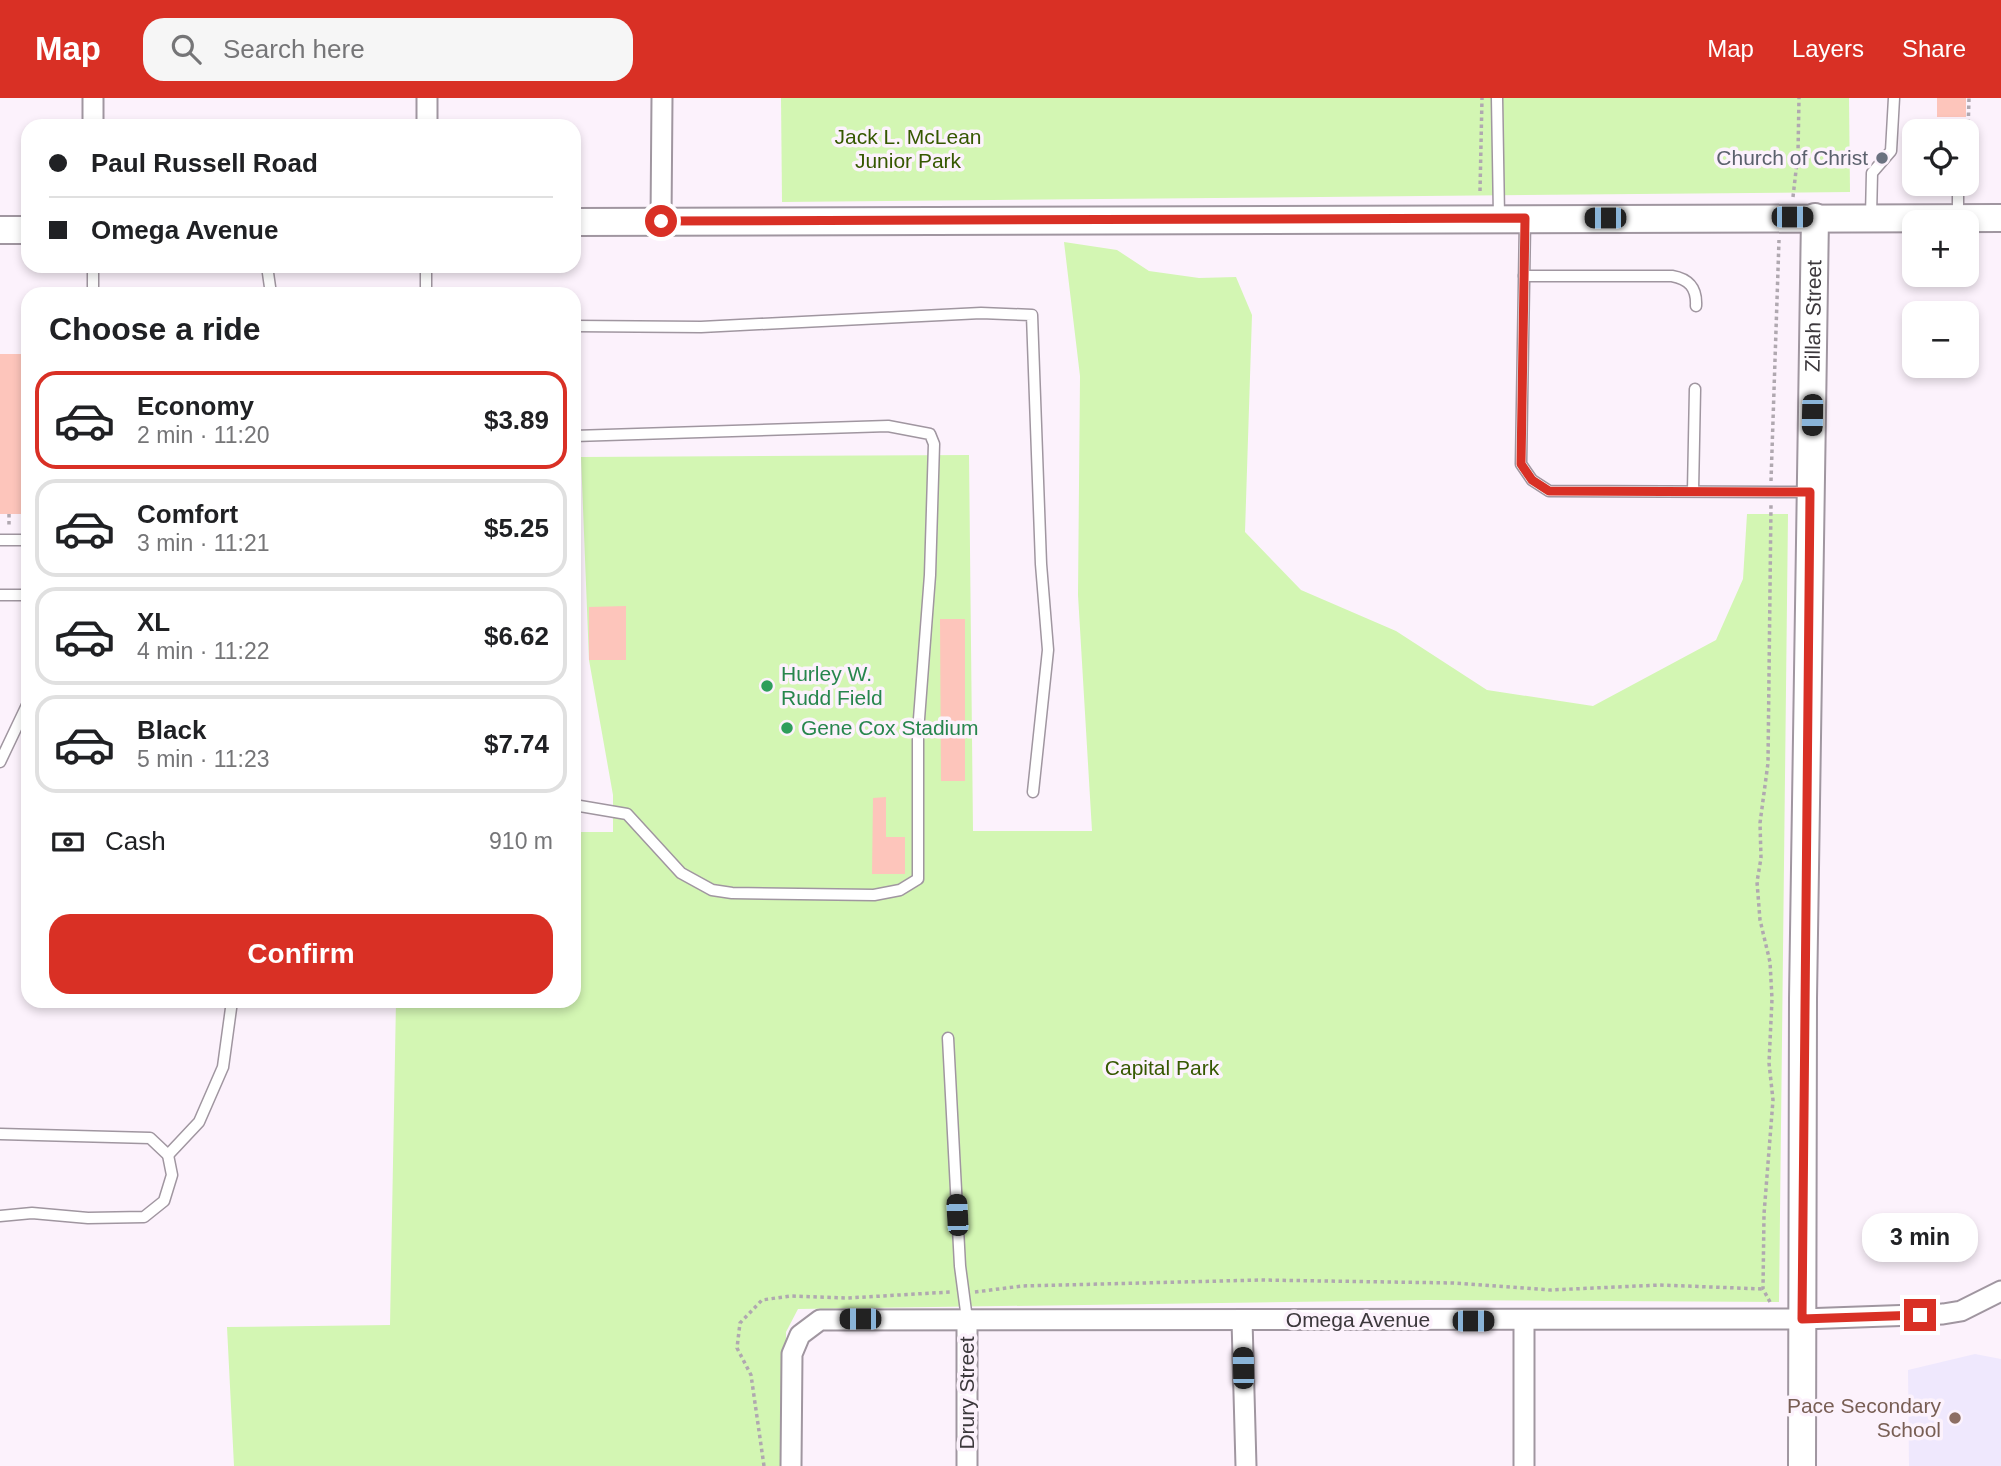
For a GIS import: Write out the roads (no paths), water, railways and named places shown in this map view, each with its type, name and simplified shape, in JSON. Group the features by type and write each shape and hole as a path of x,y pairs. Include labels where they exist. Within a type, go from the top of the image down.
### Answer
{"street":[{"path":"93,98 93,119"},
{"path":"427,98 427,119"},
{"path":"661,221 662,98"},
{"path":"581,222 1525,218 1804,211 1871,218 1902,218"},
{"name":"Zillah Street","path":"1802,1466 1810,492 1804,211"},
{"path":"1979,218 2001,218"},
{"path":"0,230 21,230"},
{"name":"Omega Avenue","path":"791,1466 792,1354 800,1335 820,1320 1802,1319 1943,1314 1962,1311 2000,1292"},
{"name":"Drury Street","path":"967,1319 967,1466"},
{"path":"1242,1320 1246,1466"},
{"path":"1524,1321 1524,1466"}],"lane":[{"path":"1497,98 1499,218"},
{"path":"1871,218 1872,173 1891,150 1894,98"},
{"path":"1525,218 1521,464 1532,480 1549,491 1810,492"},
{"path":"1524,276 1672,276 1690,283 1697,296 1696,306"},
{"path":"581,326 701,327 981,313 1032,315 1041,564 1048,650 1032,792"},
{"path":"1693,491 1695,389"},
{"path":"581,436 888,426 930,434 934,444 930,575 918,732 918,878 900,890 874,895 732,893 712,890 681,873 627,814 581,806"},
{"path":"0,540 21,540"},
{"path":"0,595 21,595"},
{"path":"0,762 21,718"},
{"path":"168,1155 199,1122 223,1067 231,1008"},
{"path":"948,1038 960,1266 967,1319"},
{"path":"0,1135 150,1138 168,1155 172,1175 164,1201 144,1217 88,1218 32,1213 0,1216"}],"place":[{"name":"Church of Christ","path":"1882,158"},
{"name":"Hurley W. Rudd Field","path":"767,686"},
{"name":"Gene Cox Stadium","path":"787,728"},
{"name":"Pace Secondary School","path":"1955,1418"}],"park label":[{"name":"Jack L. McLean Junior Park","path":"908,149"},
{"name":"Capital Park","path":"1162,1068"}]}
